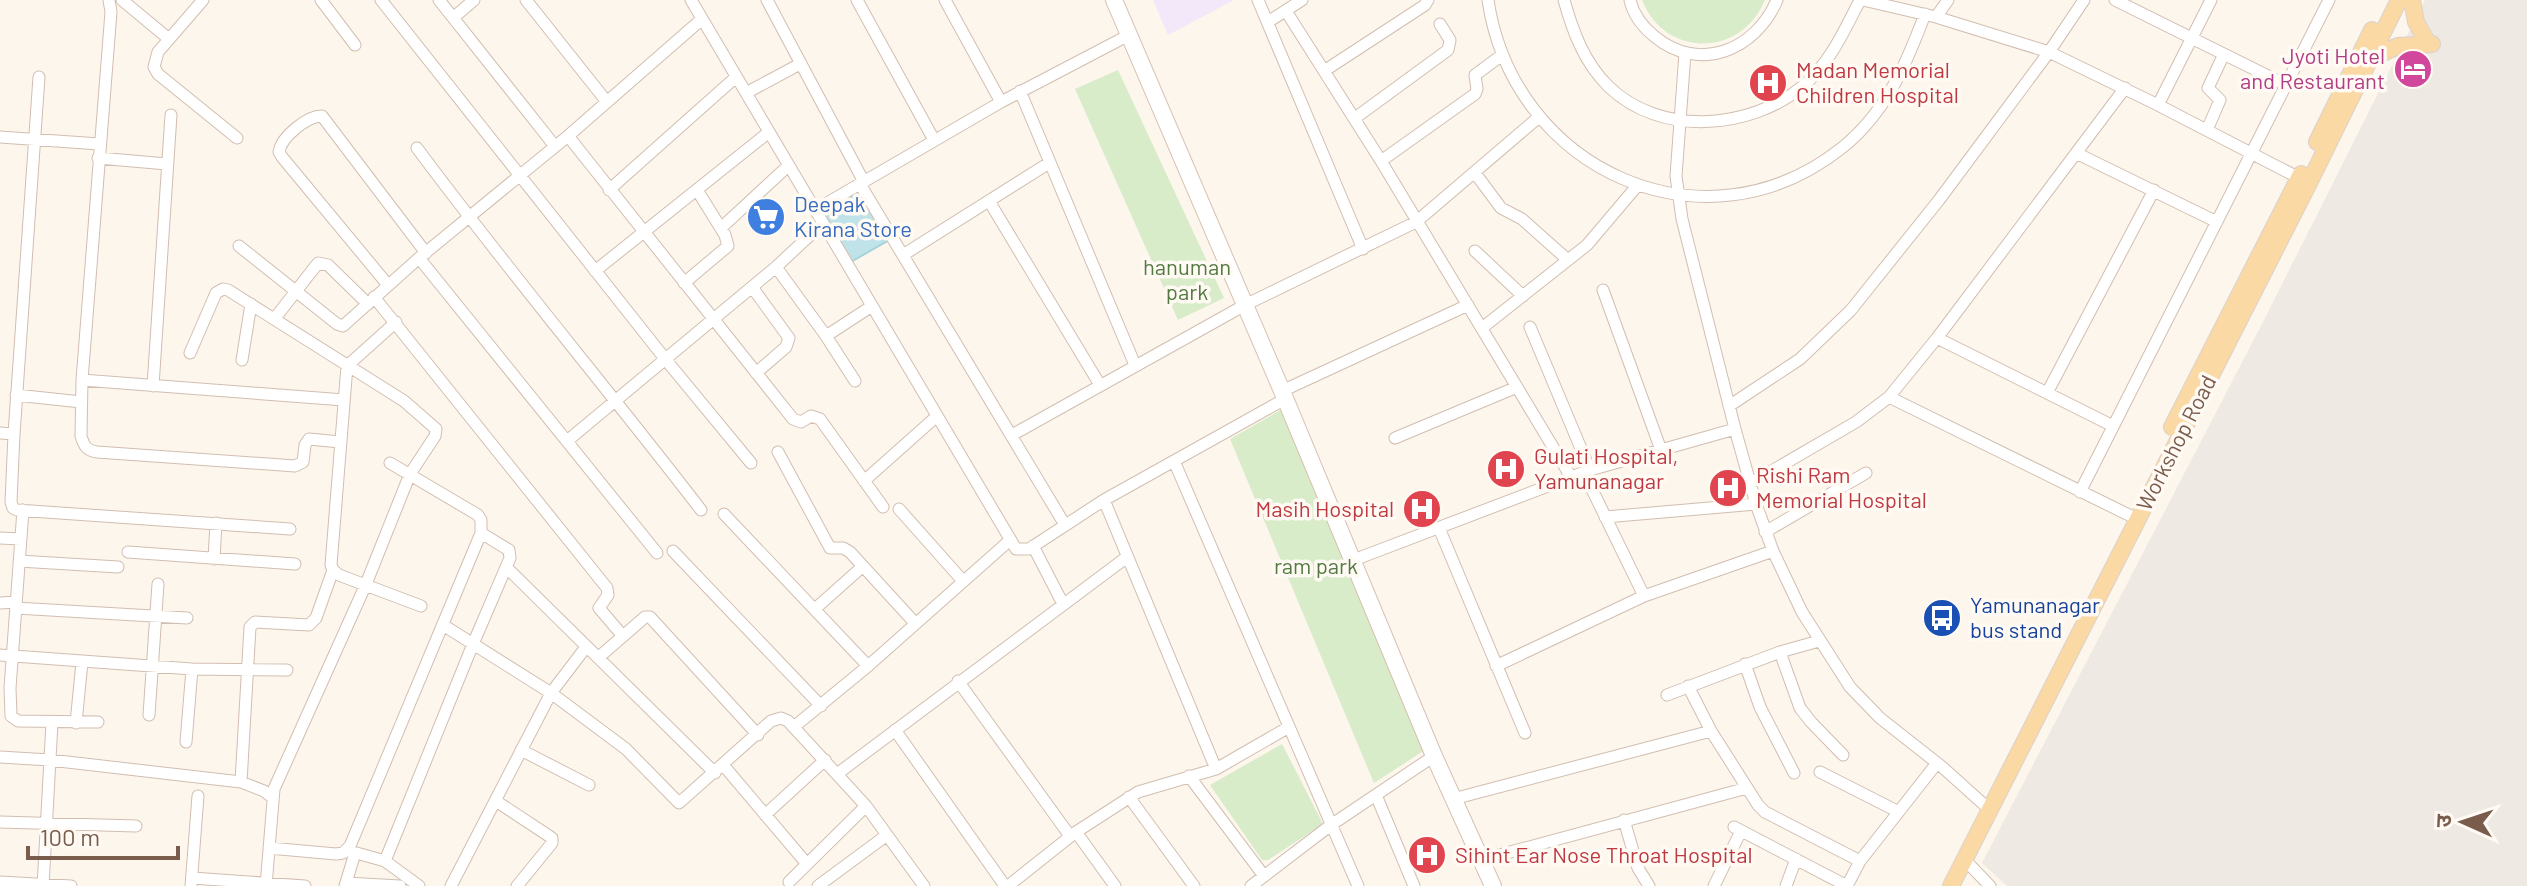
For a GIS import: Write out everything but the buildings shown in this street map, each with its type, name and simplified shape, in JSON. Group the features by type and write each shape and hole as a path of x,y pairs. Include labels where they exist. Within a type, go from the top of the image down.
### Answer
{"main road":[{"path":"1114,0 1284,395 1434,756 1493,886"},
{"name":"Workshop Road","path":"2304,180 2387,0"},
{"name":"Workshop Road","path":"1940,886 1986,807 2304,180 2399,0"},
{"path":"2370,59 2398,46 2429,42 2416,22 2412,0"},
{"name":"Workshop Road","path":"1951,886 1986,807"}],"street":[{"path":"203,0 169,39 155,60 154,67 158,74 237,138"},
{"path":"321,0 355,45"},
{"path":"381,0 751,463"},
{"path":"439,0 554,145"},
{"path":"453,18 474,0"},
{"path":"526,0 607,102"},
{"path":"691,0 1009,541 1019,550 1033,546 1104,500 1284,395 1468,305"},
{"path":"767,0 862,183 1065,525"},
{"path":"857,0 934,140"},
{"path":"945,0 1001,102"},
{"path":"1258,0 1363,249"},
{"path":"1268,22 1302,0"},
{"path":"1324,71 1425,5 1428,0"},
{"path":"1488,0 1494,34 1502,55 1539,117 1580,156 1615,177 1637,186 1677,195 1737,193 1767,187 1803,172 1844,146 1885,101 1930,16 1948,0"},
{"path":"1564,0 1581,50 1608,87 1646,111 1679,119 1718,121 1761,112 1804,85 1832,54 1862,0 1930,16 2049,52 2304,180"},
{"path":"1630,0 1644,28 1663,44 1685,53 1708,55 1730,50 1750,39 1766,22 1777,0"},
{"path":"1729,406 1800,359 1851,310 1913,234 2049,52 2084,0"},
{"path":"2115,0 2286,85"},
{"path":"2158,105 2211,0"},
{"path":"2080,492 2329,0"},
{"path":"169,39 114,1 99,144 82,380 81,436 84,444 87,449 97,452 295,466 303,462 309,439 340,442"},
{"path":"1286,11 1355,118 1571,477"},
{"path":"239,246 340,326 347,323 422,255 568,136 702,19"},
{"path":"1355,118 1448,50 1450,40 1440,24"},
{"path":"815,210 1020,91 1129,35"},
{"path":"1685,53 1677,195 1735,429 1765,532 1802,612 1865,704 1986,807"},
{"path":"2207,130 2220,100 2208,88 2224,54"},
{"path":"1381,161 1475,94 1475,75 1502,55"},
{"path":"746,93 800,64"},
{"path":"39,77 14,434 6,486 13,508 290,529"},
{"path":"609,190 736,77"},
{"path":"1751,483 1856,422 1889,397 2125,88"},
{"path":"1020,91 1135,365"},
{"path":"153,386 171,115"},
{"path":"388,285 279,152 281,142 311,117 322,116 422,255 657,553"},
{"path":"1012,435 1245,305 1416,222 1539,117"},
{"path":"595,271 769,132"},
{"path":"568,136 797,422 811,416 820,419 883,507"},
{"path":"0,137 99,144"},
{"path":"417,148 701,510"},
{"path":"2076,153 2215,221"},
{"path":"98,158 167,164"},
{"path":"903,255 1049,163"},
{"path":"721,228 788,166"},
{"path":"1475,173 1501,208 1522,219 1568,260"},
{"path":"1482,328 1595,237 1637,186"},
{"path":"684,283 728,246 728,240 697,190"},
{"path":"2047,393 2154,190"},
{"path":"989,201 1100,385"},
{"path":"567,441 776,267 822,224"},
{"path":"1475,251 1523,296"},
{"path":"275,318 315,266 323,263 396,322 607,588 608,595 599,608 622,635"},
{"path":"776,267 855,381"},
{"path":"752,287 789,338 786,347 756,373"},
{"path":"190,353 218,290 228,290 413,406 436,429 435,436 410,474 366,584 272,797 266,884"},
{"path":"1603,290 1661,450"},
{"path":"242,360 251,304"},
{"path":"826,336 872,306"},
{"path":"241,782 252,623 309,625 316,618 333,570 347,366 396,322"},
{"path":"1530,327 1605,517 1644,596"},
{"path":"1937,338 2113,426"},
{"path":"82,380 344,400"},
{"path":"1395,438 1517,387"},
{"path":"16,395 81,402"},
{"path":"1889,397 2132,517"},
{"path":"864,481 937,416"},
{"path":"1351,561 1571,477 1735,429"},
{"path":"0,433 14,434"},
{"path":"778,452 827,544 834,549 845,549 915,623"},
{"path":"1174,461 1358,886"},
{"path":"390,463 478,515 481,520 481,533 350,846 345,884 400,886"},
{"path":"1765,532 1866,473"},
{"path":"1104,500 1216,769"},
{"path":"1605,517 1756,504"},
{"path":"899,509 963,581"},
{"path":"23,510 16,605 6,656 5,688 12,718 52,723 98,722"},
{"path":"724,514 868,666"},
{"path":"214,559 216,523"},
{"path":"1439,528 1525,733"},
{"path":"385,861 511,555 509,550 481,533"},
{"path":"0,538 21,539"},
{"path":"795,726 1009,541"},
{"path":"1033,546 1063,604"},
{"path":"673,551 821,706"},
{"path":"1496,666 1644,596 1773,551"},
{"path":"128,552 295,564"},
{"path":"837,774 1127,557"},
{"path":"19,561 118,567"},
{"path":"816,608 862,567"},
{"path":"507,568 586,647 765,815 807,864"},
{"path":"333,570 421,606"},
{"path":"149,715 158,584"},
{"path":"0,603 187,618"},
{"path":"599,657 622,635 645,617 650,617 758,735"},
{"path":"443,625 551,693 626,749 679,803 777,718 788,721 866,806 922,885"},
{"path":"1667,695 1745,664 1819,641"},
{"path":"451,886 551,693 586,647"},
{"path":"1780,652 1800,708 1843,755"},
{"path":"6,656 192,669 287,670"},
{"path":"76,723 82,662"},
{"path":"1745,664 1760,707 1794,773"},
{"path":"186,742 192,669"},
{"path":"958,681 1109,884"},
{"path":"1688,686 1711,731 1765,812 1860,861"},
{"path":"43,885 52,723"},
{"path":"895,730 1006,886 1073,834 1129,797 1147,788 1216,769 1289,727"},
{"path":"1453,799 1711,731"},
{"path":"521,750 589,785"},
{"path":"1251,886 1331,825 1434,756"},
{"path":"0,757 241,782 272,797"},
{"path":"765,815 825,760"},
{"path":"1714,886 1737,829 1847,886 1860,861 1937,763"},
{"path":"1820,772 1897,811"},
{"path":"1189,776 1264,876"},
{"path":"1481,860 1747,788"},
{"path":"1376,795 1414,886"},
{"path":"198,796 192,882 305,886"},
{"path":"1129,797 1194,886"},
{"path":"496,801 552,838 552,843 517,886"},
{"path":"789,882 866,806"},
{"path":"1624,820 1638,868 1649,886"},
{"path":"0,822 136,826"},
{"path":"818,886 887,835"},
{"path":"269,848 325,855 350,852 385,861 419,886"},
{"path":"1786,886 1796,859"},
{"path":"1965,860 1990,886"},
{"path":"0,882 71,886"}],"shaded area":[{"path":"1153,0 1234,0 1168,35"},
{"path":"2425,0 2527,0 2527,886 2007,886 1982,863 2264,320"}],"green space":[{"path":"1642,0 1765,0 1754,19 1739,33 1722,41 1703,44 1685,41 1668,33 1653,19"},
{"name":"hanuman park","path":"1118,70 1224,298 1178,320 1075,89"},
{"name":"ram park","path":"1284,408 1425,750 1374,783 1230,439"},
{"path":"1282,744 1323,824 1268,860 1262,860 1210,785"}],"water":[{"path":"861,190 891,239 849,263 820,214"}],"place":[{"name":"Jyoti Hotel and Restaurant","path":"2413,69"},
{"name":"Madan Memorial Children Hospital","path":"1768,83"},
{"name":"Deepak Kirana Store","path":"766,217"},
{"name":"Gulati Hospital, Yamunanagar","path":"1506,469"},
{"name":"Rishi Ram Memorial Hospital","path":"1728,488"},
{"name":"Masih Hospital","path":"1422,509"},
{"name":"Yamunanagar bus stand","path":"1942,618"},
{"name":"Sihint Ear Nose Throat Hospital","path":"1427,855"}]}
